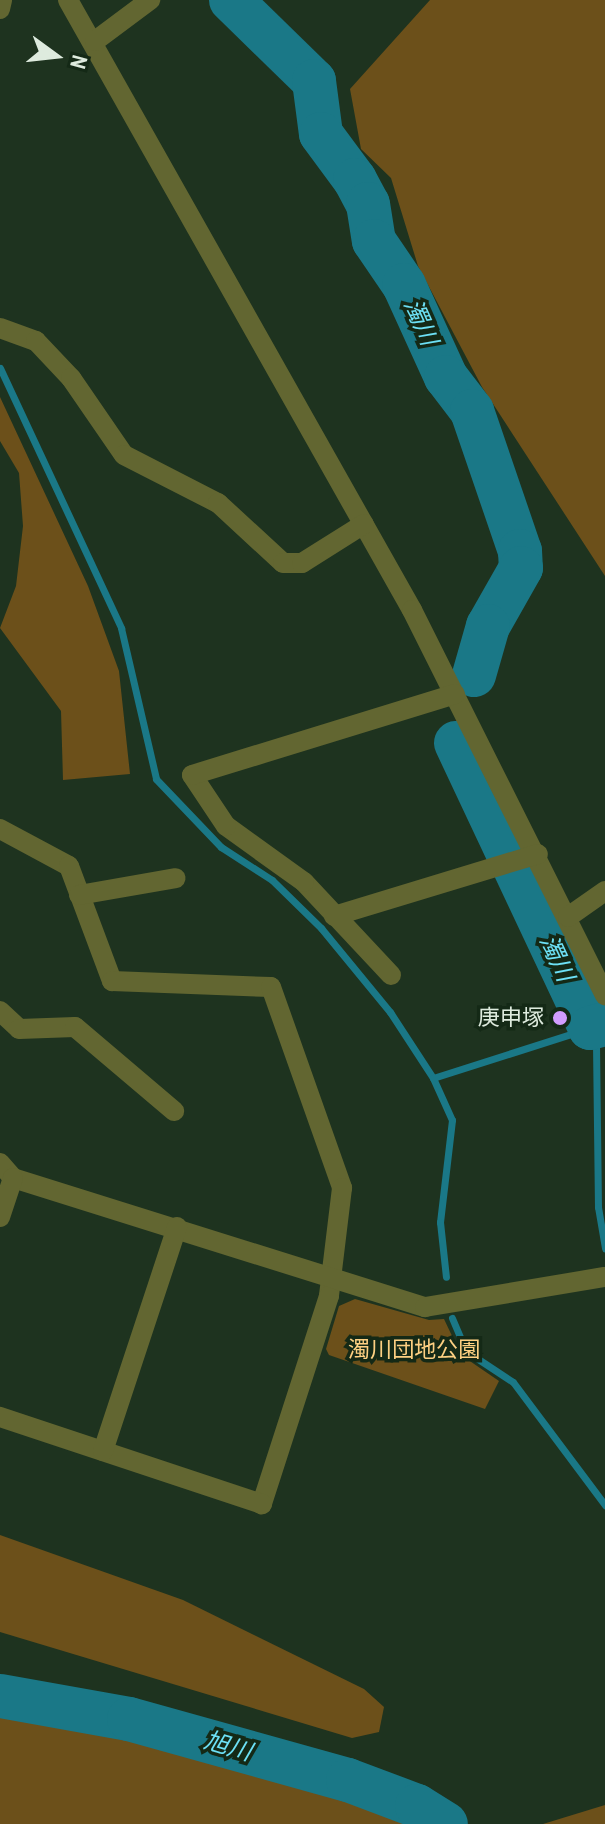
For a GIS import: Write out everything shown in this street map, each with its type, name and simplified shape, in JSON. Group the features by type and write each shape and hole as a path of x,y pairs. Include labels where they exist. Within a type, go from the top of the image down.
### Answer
{"street":[{"path":"0,9 2,0"},
{"path":"68,0 95,41 364,524 455,694 522,860 568,917 604,991"},
{"path":"95,41 150,0"},
{"path":"0,328 36,341 71,378 124,455 218,503 283,563 302,563 364,524"},
{"path":"391,975 304,882 226,826 192,775 455,694"},
{"path":"0,829 69,866 112,981 271,987 342,1188 333,1279 262,1504 0,1417"},
{"path":"334,916 522,860"},
{"path":"79,895 176,878"},
{"path":"568,917 605,891"},
{"path":"0,1011 19,1029 75,1027 174,1111"},
{"path":"0,1217 6,1170 425,1307 605,1277"},
{"path":"103,1451 177,1227"}],"green space":[{"path":"430,0 605,0 605,576 482,387 418,266 391,178 361,149 350,89"},
{"path":"0,397 88,586 119,671 130,774 63,780 61,711 0,628 16,586 23,526 19,473 0,441"},
{"name":"濁川団地公園","path":"355,1299 429,1320 444,1319 461,1355 499,1381 485,1409 329,1355 326,1349 339,1306"},
{"path":"0,1535 183,1600 364,1689 384,1707 379,1732 352,1738 0,1632"},
{"path":"0,1713 77,1724 201,1754 361,1798 427,1824 0,1824"},
{"path":"605,1805 605,1824 543,1824"}],"waterway":[{"name":"濁川","path":"231,0 314,81 321,134 355,180 368,204 374,241 404,285 446,377 472,411 520,551 521,568 488,626 474,675"},
{"path":"0,368 121,628 156,779 221,847 272,880 321,928 390,1012 433,1078 452,1120 440,1222 446,1277"},
{"name":"濁川","path":"456,743 590,1028 605,1024"},
{"path":"433,1078 590,1028 596,1044 598,1207 605,1248"},
{"path":"452,1318 466,1351 513,1382 605,1505"},
{"name":"旭川","path":"0,1696 129,1719 348,1780 417,1806 446,1824"}],"place":[{"name":"庚申塚","path":"560,1018"}]}
